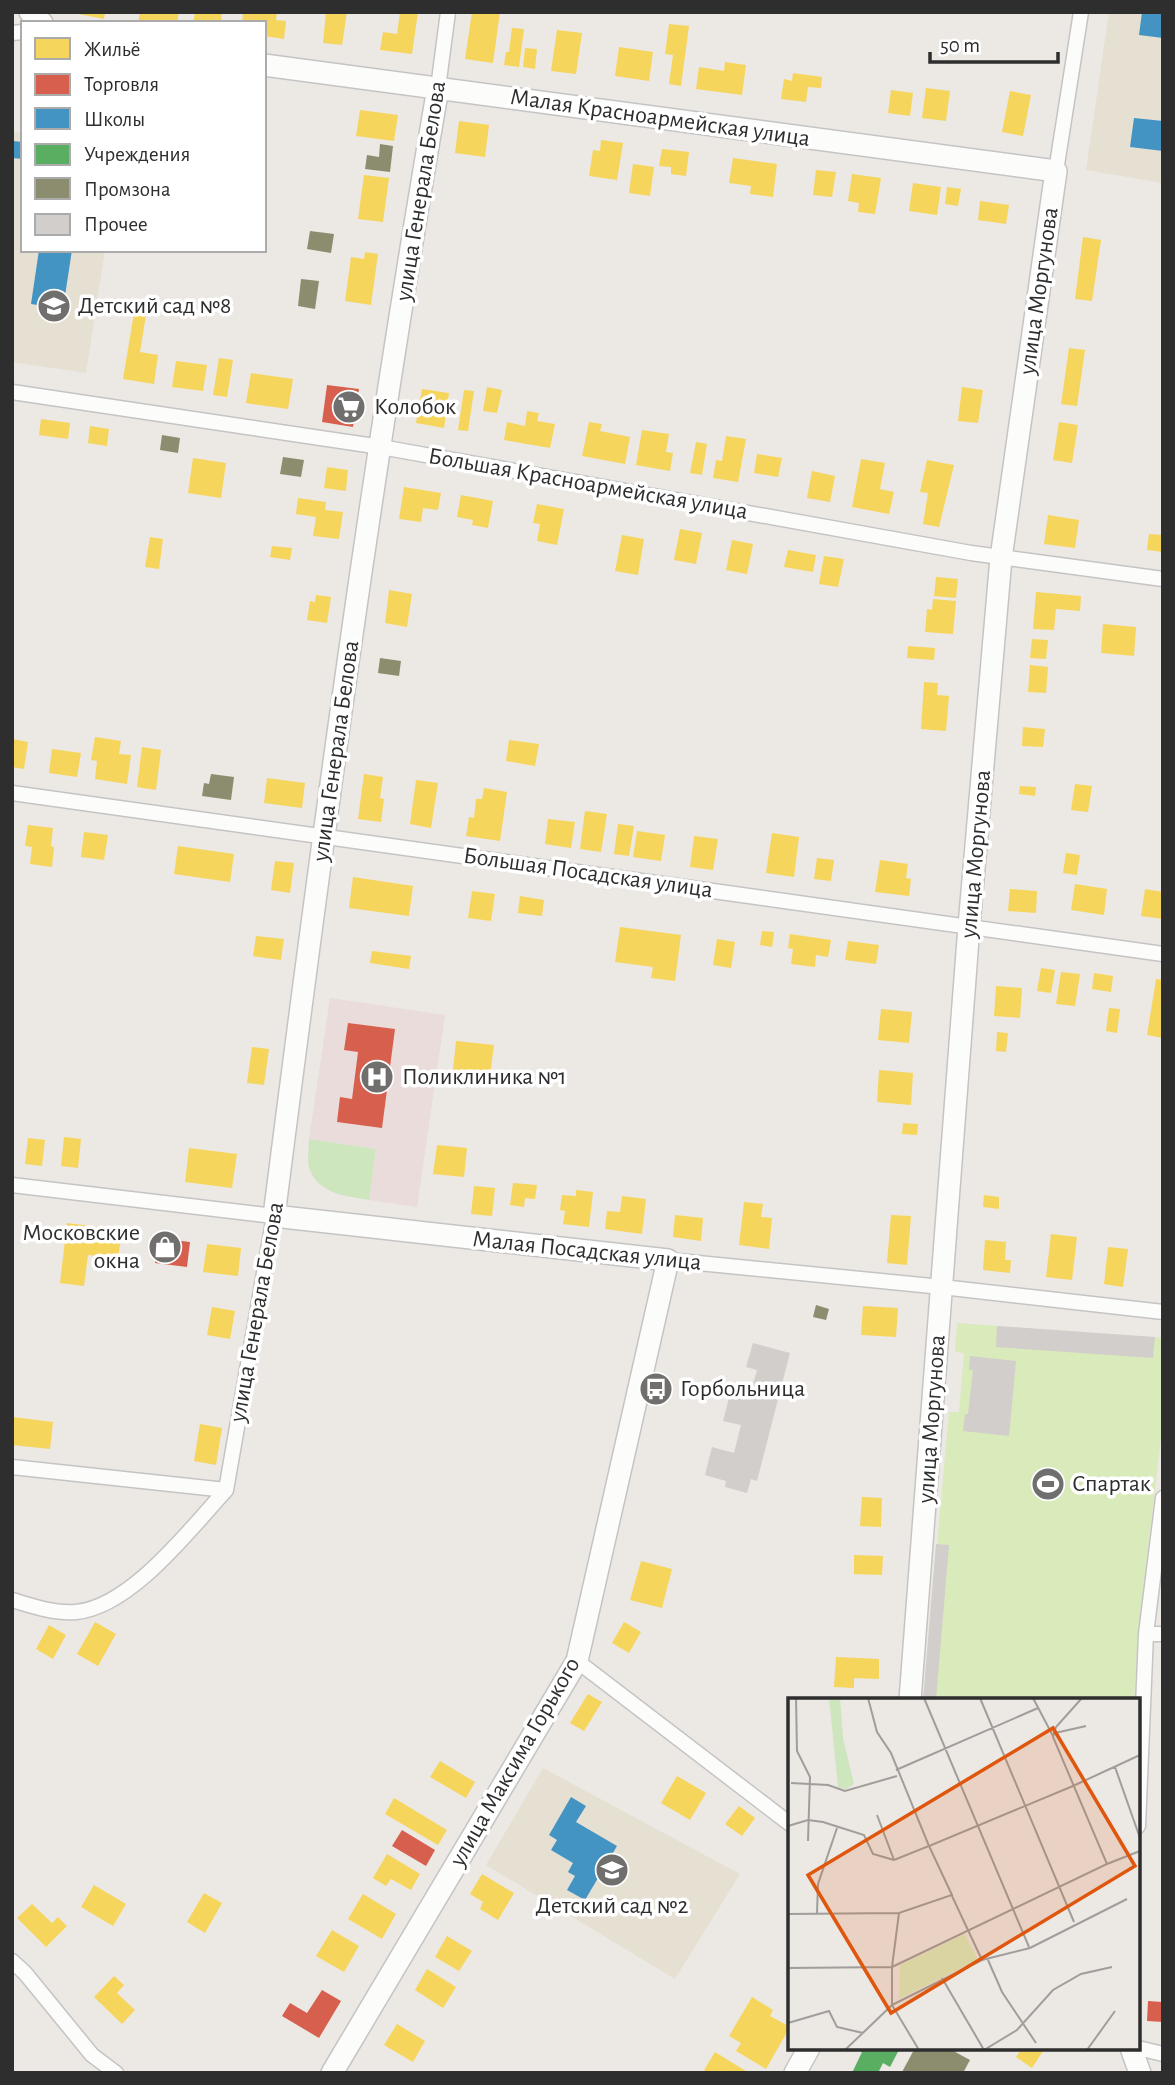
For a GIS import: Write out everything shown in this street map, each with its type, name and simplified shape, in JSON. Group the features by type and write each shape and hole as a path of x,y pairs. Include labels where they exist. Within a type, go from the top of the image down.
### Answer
{"main road":[{"name":"Малая Красноармейская улица","path":"266,65 1056,171"},
{"name":"улица Генерала Белова","path":"274,1216 323,837 438,88"},
{"name":"улица Моргунова","path":"910,1698 1001,558 1056,171"},
{"name":"Малая Посадская улица","path":"274,1216 668,1260"},
{"name":"улица Максима Горького","path":"332,2073 578,1661 668,1260"},
{"path":"795,2073 808,2050"},
{"path":"1131,2050 1140,2073"}],"street":[{"name":"улица Генерала Белова","path":"438,88 447,12"},
{"name":"улица Моргунова","path":"1056,171 1081,12"},
{"name":"Большая Красноармейская улица","path":"12,392 381,447 1001,558 1163,579"},
{"name":"Большая Посадская улица","path":"12,793 1163,954"},
{"name":"Малая Посадская улица","path":"12,1185 274,1216"},
{"name":"улица Генерала Белова","path":"226,1490 274,1216"},
{"name":"Малая Посадская улица","path":"668,1260 1163,1312"},
{"path":"12,1467 226,1490"},
{"path":"12,1600 39,1608 77,1612 111,1601 151,1571 226,1490"},
{"path":"1140,1778 1146,1634 1163,1498"},
{"path":"1146,1634 1163,1634"},
{"path":"578,1661 788,1822"},
{"path":"12,1961 92,2055 117,2073"},
{"path":"1140,2048 1163,2054"}],"shaded area":[{"path":"1109,12 1163,12 1163,183 1086,170"},
{"name":"Детский сад №8","path":"12,132 21,133 21,252 105,252 86,373 12,362"},
{"name":"Поликлиника №1","path":"330,998 445,1015 417,1207 369,1200 376,1149 309,1139"},
{"name":"Детский сад №2","path":"543,1768 740,1874 675,1979 486,1865"}],"green space":[{"path":"309,1139 376,1149 369,1200 333,1192 319,1183 309,1167"},
{"name":"Спартак","path":"957,1323 1163,1338 1163,1421 1138,1634 1134,1698 923,1698 949,1412 959,1412 964,1353 955,1352"}],"building: Жильё":[{"path":"68,12 105,12 104,19"},
{"path":"140,12 179,12 177,21 138,21"},
{"path":"195,12 222,12 221,21 193,21"},
{"path":"243,12 277,12 276,20 286,21 284,39 266,36 266,21 242,21"},
{"path":"326,12 347,12 342,45 323,43"},
{"path":"400,12 418,12 412,54 380,50 383,32 397,34"},
{"path":"472,12 500,12 493,63 465,59"},
{"path":"669,24 689,26 681,86 669,84 673,55 665,54"},
{"path":"512,28 524,29 519,67 504,65 506,52 509,52"},
{"path":"557,30 582,33 576,74 551,71"},
{"path":"619,47 653,52 649,81 615,76"},
{"path":"525,48 537,49 535,69 523,67"},
{"path":"725,62 746,65 742,95 696,89 699,67 724,71"},
{"path":"793,73 822,77 821,88 808,87 806,102 781,99 784,79 792,81"},
{"path":"926,88 950,91 946,121 922,118"},
{"path":"891,90 913,93 910,116 888,113"},
{"path":"1010,91 1031,95 1023,136 1002,132"},
{"path":"360,110 398,115 394,141 356,136"},
{"path":"459,121 489,125 485,157 455,153"},
{"path":"601,140 623,143 617,180 589,176 593,150 600,151"},
{"path":"662,149 689,152 686,176 671,174 671,167 659,166"},
{"path":"733,158 777,164 773,197 750,194 751,186 729,183"},
{"path":"633,164 654,167 650,196 629,193"},
{"path":"816,170 836,172 832,197 813,195"},
{"path":"852,174 881,178 875,214 858,212 859,203 848,201"},
{"path":"364,175 389,178 383,222 358,219"},
{"path":"913,183 941,187 937,215 909,211"},
{"path":"947,187 961,189 958,206 945,204"},
{"path":"980,201 1009,205 1006,224 978,220"},
{"path":"1083,237 1101,240 1092,301 1075,299"},
{"path":"365,252 378,254 371,305 345,301 351,257 364,259"},
{"path":"134,313 146,315 140,352 158,355 154,384 123,379"},
{"path":"1069,348 1085,350 1077,406 1061,404"},
{"path":"219,358 233,360 227,397 213,395"},
{"path":"176,361 207,365 203,391 172,387"},
{"path":"251,373 293,379 288,409 246,403"},
{"path":"487,387 502,390 497,413 483,411"},
{"path":"962,387 983,390 978,423 958,421"},
{"path":"422,389 449,393 444,428 416,423"},
{"path":"464,390 474,391 468,431 458,430"},
{"path":"527,411 539,413 537,421 555,424 550,448 504,440 507,422 525,426"},
{"path":"41,419 70,423 68,439 39,435"},
{"path":"589,422 602,424 600,431 630,437 625,464 582,456"},
{"path":"1059,422 1078,425 1072,463 1053,460"},
{"path":"90,426 109,429 107,446 88,443"},
{"path":"642,430 669,434 666,452 673,453 670,471 636,465"},
{"path":"726,436 746,439 738,482 713,478 716,460 722,461"},
{"path":"696,442 707,444 702,475 690,473"},
{"path":"757,454 782,458 778,477 754,473"},
{"path":"193,458 226,463 221,498 188,493"},
{"path":"861,459 885,463 880,489 894,492 889,514 852,507"},
{"path":"927,460 954,465 939,527 923,524 928,493 920,492"},
{"path":"327,467 348,470 346,491 324,488"},
{"path":"812,471 835,476 830,502 807,498"},
{"path":"404,487 441,493 438,510 423,508 421,522 399,519"},
{"path":"461,495 493,501 488,528 472,525 473,520 457,517"},
{"path":"298,498 326,502 325,510 343,512 339,539 313,536 316,517 296,514"},
{"path":"537,504 564,509 557,545 537,541 540,524 533,523"},
{"path":"1048,515 1079,520 1075,548 1044,544"},
{"path":"680,529 702,533 696,564 674,560"},
{"path":"1149,534 1163,535 1163,552 1147,550"},
{"path":"622,535 644,539 638,575 615,571"},
{"path":"150,537 163,539 159,569 145,567"},
{"path":"732,540 753,544 747,574 726,570"},
{"path":"272,546 292,548 290,560 270,557"},
{"path":"788,550 816,555 813,572 784,567"},
{"path":"824,556 844,559 838,587 819,584"},
{"path":"936,577 958,579 956,598 934,596"},
{"path":"389,590 412,594 407,627 385,623"},
{"path":"1036,592 1081,596 1080,611 1056,609 1054,630 1033,629"},
{"path":"316,595 331,597 327,623 307,620 310,601 315,602"},
{"path":"933,599 956,601 953,634 925,632 927,609 932,610"},
{"path":"1103,624 1136,627 1134,656 1101,653"},
{"path":"1032,639 1048,640 1046,659 1030,658"},
{"path":"908,646 935,648 934,660 907,658"},
{"path":"1030,665 1048,667 1046,693 1028,692"},
{"path":"924,682 938,683 937,695 949,696 946,731 921,729"},
{"path":"1023,727 1045,729 1043,747 1022,746"},
{"path":"95,737 121,741 119,754 131,755 127,784 95,779 97,761 91,760"},
{"path":"12,739 28,742 24,769 12,767"},
{"path":"509,740 539,744 535,766 506,761"},
{"path":"142,747 161,750 156,790 137,787"},
{"path":"52,749 81,753 77,777 49,773"},
{"path":"364,774 383,777 381,822 358,819"},
{"path":"267,778 305,783 302,808 264,803"},
{"path":"416,780 438,783 431,828 410,824"},
{"path":"1075,784 1092,786 1088,812 1071,810"},
{"path":"1020,786 1036,787 1035,796 1019,794"},
{"path":"484,788 507,792 500,841 466,836 469,817 474,818 476,799 482,799"},
{"path":"585,811 607,814 601,852 580,849"},
{"path":"548,819 575,822 571,848 545,844"},
{"path":"618,824 634,826 629,856 614,854"},
{"path":"28,825 53,828 52,867 30,864 32,847 25,846"},
{"path":"637,831 665,835 661,861 633,857"},
{"path":"84,832 108,835 104,860 81,857"},
{"path":"772,833 799,837 794,877 766,873"},
{"path":"694,836 718,839 713,870 690,867"},
{"path":"178,846 234,854 230,882 174,874"},
{"path":"1066,853 1080,855 1077,875 1063,873"},
{"path":"817,858 834,860 831,881 814,879"},
{"path":"880,860 908,864 906,878 911,879 909,896 875,892"},
{"path":"275,861 294,863 290,893 271,890"},
{"path":"353,877 413,886 409,916 349,908"},
{"path":"1075,884 1107,889 1104,915 1071,910"},
{"path":"1010,889 1037,891 1036,913 1008,911"},
{"path":"1145,889 1163,892 1163,919 1141,916"},
{"path":"472,891 495,894 491,921 468,918"},
{"path":"520,896 544,900 542,916 518,913"},
{"path":"620,927 681,935 675,981 651,978 653,967 615,962"},
{"path":"762,931 774,932 772,947 760,945"},
{"path":"790,934 831,940 828,957 816,955 815,967 791,964 793,949 788,948"},
{"path":"256,936 284,939 281,960 253,956"},
{"path":"717,939 735,942 731,968 713,965"},
{"path":"848,941 879,945 876,964 845,960"},
{"path":"372,951 411,956 409,969 370,963"},
{"path":"1041,968 1055,970 1051,993 1037,991"},
{"path":"1061,972 1080,974 1075,1006 1056,1004"},
{"path":"1094,973 1113,976 1111,992 1092,989"},
{"path":"1156,979 1163,980 1163,1038 1147,1035"},
{"path":"996,986 1022,988 1020,1018 994,1016"},
{"path":"1109,1008 1120,1009 1117,1033 1106,1031"},
{"path":"881,1009 912,1012 909,1043 878,1040"},
{"path":"997,1032 1008,1033 1006,1052 996,1051"},
{"path":"456,1041 494,1045 489,1083 452,1079"},
{"path":"252,1047 269,1049 264,1085 247,1083"},
{"path":"879,1070 913,1073 911,1105 877,1102"},
{"path":"903,1123 918,1124 917,1135 902,1134"},
{"path":"64,1137 81,1139 78,1168 61,1166"},
{"path":"28,1138 45,1140 42,1166 25,1164"},
{"path":"437,1145 467,1148 464,1177 433,1174"},
{"path":"189,1148 237,1154 232,1188 185,1182"},
{"path":"513,1183 537,1185 535,1199 525,1198 524,1207 510,1205"},
{"path":"474,1186 495,1188 492,1216 471,1214"},
{"path":"576,1190 593,1192 589,1227 563,1224 565,1211 560,1210 562,1195 576,1196"},
{"path":"984,1195 999,1197 999,1209 983,1207"},
{"path":"622,1196 646,1199 642,1234 605,1229 607,1211 620,1212"},
{"path":"744,1202 763,1204 761,1217 772,1218 769,1249 739,1245"},
{"path":"675,1215 703,1218 701,1241 673,1237"},
{"path":"891,1215 911,1216 907,1265 887,1263"},
{"path":"67,1223 122,1230 118,1258 88,1255 84,1286 60,1283"},
{"path":"1051,1234 1077,1237 1072,1280 1046,1277"},
{"path":"985,1240 1006,1242 1005,1260 1011,1260 1010,1273 983,1270"},
{"path":"207,1244 241,1248 238,1276 203,1272"},
{"path":"1108,1247 1128,1249 1123,1287 1104,1284"},
{"path":"863,1306 898,1308 896,1337 861,1335"},
{"path":"212,1307 235,1311 230,1339 207,1335"},
{"path":"13,1417 53,1422 50,1449 12,1445"},
{"path":"200,1424 222,1428 216,1465 194,1461"},
{"path":"862,1497 882,1498 881,1527 860,1526"},
{"path":"854,1555 883,1556 882,1575 854,1574"},
{"path":"641,1561 672,1569 662,1608 630,1600"},
{"path":"95,1622 116,1634 98,1666 77,1654"},
{"path":"624,1622 641,1632 629,1653 612,1643"},
{"path":"49,1625 66,1635 53,1659 36,1649"},
{"path":"836,1657 879,1659 879,1679 854,1678 854,1688 834,1687"},
{"path":"588,1694 602,1702 584,1731 570,1723"},
{"path":"440,1761 475,1782 466,1798 430,1777"},
{"path":"677,1776 706,1793 690,1820 661,1803"},
{"path":"394,1798 447,1830 438,1845 385,1814"},
{"path":"739,1806 755,1818 742,1836 725,1824"},
{"path":"387,1854 420,1874 411,1890 391,1879 386,1886 373,1878"},
{"path":"482,1874 514,1893 498,1920 480,1909 483,1902 470,1894"},
{"path":"94,1885 126,1904 113,1926 81,1907"},
{"path":"204,1893 222,1903 205,1933 187,1922"},
{"path":"363,1894 396,1914 382,1939 348,1919"},
{"path":"32,1904 52,1923 58,1917 67,1926 46,1947 17,1918"},
{"path":"332,1930 359,1946 344,1972 316,1956"},
{"path":"447,1936 472,1951 459,1971 435,1957"},
{"path":"427,1969 456,1987 443,2008 415,1990"},
{"path":"114,1976 124,1985 117,1993 135,2010 122,2024 94,1997"},
{"path":"752,1997 773,2010 770,2016 788,2026 766,2069 736,2051 741,2043 729,2036"},
{"path":"397,2024 425,2041 413,2062 384,2045"},
{"path":"1021,2050 1043,2051 1032,2068 1016,2057"},
{"path":"715,2052 749,2073 709,2073 704,2070"}],"building: Торговля":[{"path":"327,385 359,389 353,427 322,422"},
{"path":"348,1023 395,1029 382,1128 337,1122 340,1097 352,1099 358,1052 344,1050"},
{"path":"158,1238 190,1242 187,1267 155,1263"},
{"path":"402,1830 435,1850 426,1866 392,1846"},
{"path":"322,1990 341,2001 319,2038 282,2016 290,2003 307,2013"},
{"path":"1148,2001 1163,2002 1163,2022 1147,2021"}],"building: Школы":[{"path":"1142,12 1163,12 1163,38 1139,35"},
{"path":"1134,118 1163,121 1163,151 1130,147"},
{"path":"13,141 21,142 21,159 12,158"},
{"path":"39,252 72,252 63,309 31,304"},
{"path":"571,1797 586,1806 576,1822 617,1846 585,1900 567,1890 575,1876 568,1872 573,1863 551,1850 557,1840 549,1835"}],"building: Учреждения":[{"path":"858,2050 899,2050 890,2067 883,2063 878,2073 852,2073 862,2052"}],"building: Промзона":[{"path":"380,144 393,146 390,172 365,169 367,155 379,157"},
{"path":"310,231 334,234 331,253 307,249"},
{"path":"301,279 319,281 315,309 298,306"},
{"path":"162,435 180,438 178,453 160,450"},
{"path":"283,457 304,460 301,477 280,474"},
{"path":"380,658 401,661 399,676 378,673"},
{"path":"211,774 234,777 231,800 202,796 204,783 209,784"},
{"path":"816,1305 829,1309 826,1320 813,1317"},
{"path":"914,2050 952,2050 970,2060 963,2073 902,2072"}],"building: Прочее":[{"path":"997,1326 1155,1337 1153,1358 996,1347"},
{"path":"753,1343 790,1353 757,1481 751,1479 747,1493 725,1487 726,1481 705,1475 712,1447 734,1453 741,1425 723,1421 730,1394 749,1399 757,1370 746,1367"},
{"path":"970,1356 1016,1361 1009,1436 963,1431 965,1414 968,1414 973,1370 969,1370"},
{"path":"936,1544 949,1545 936,1698 923,1698"}],"place":[{"name":"Детский сад №8","path":"54,306"},
{"name":"Колобок","path":"349,407"},
{"name":"Поликлиника №1","path":"377,1077"},
{"name":"Московские окна","path":"165,1247"},
{"name":"Горбольница","path":"656,1389"},
{"name":"Спартак","path":"1048,1484"},
{"name":"Детский сад №2","path":"612,1870"}]}
